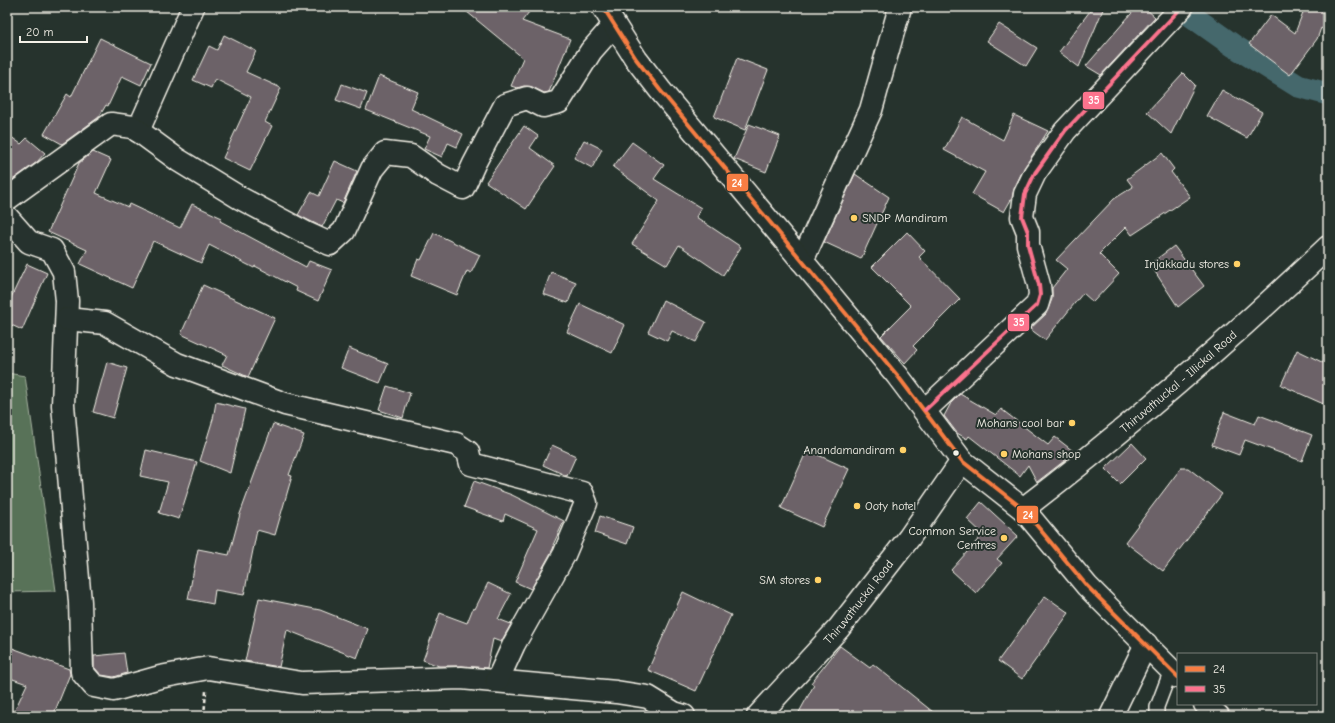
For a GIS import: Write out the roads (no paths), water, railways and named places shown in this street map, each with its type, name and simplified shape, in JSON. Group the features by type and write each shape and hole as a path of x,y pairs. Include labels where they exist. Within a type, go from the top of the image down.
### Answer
{"street":[{"path":"138,131 193,7"},
{"path":"802,261 871,110 900,7"},
{"path":"925,410 1037,305 1040,295 1039,285 1028,245 1028,232 1022,217 1025,194 1035,173 1065,131 1176,14"},
{"path":"7,199 111,124 133,127 178,160 240,198 306,234 330,244 344,231 372,169 385,153 411,156 438,175 463,188 505,105 527,98 542,106 559,102 591,51 608,16"},
{"path":"608,16 636,59 660,90 925,410 962,461 1023,509 1087,586 1174,673"},
{"path":"7,218 30,242 52,250 64,272 68,319 63,405 80,602 82,672 94,686 114,690 160,677 208,668 302,683 461,678 616,692 648,697 674,713 684,716"},
{"name":"Thiruvathuckal - Illickal Road","path":"1023,509 1087,460 1246,323 1328,247"},
{"path":"68,319 105,323 177,364 284,404 456,444 468,452 471,464 582,493 586,503 564,555 514,644 497,682"},
{"name":"Thiruvathuckal Road","path":"758,716 839,628 909,538 962,461"},
{"path":"1111,716 1146,644"},
{"path":"1207,705 1218,716"}],"lane":[{"path":"1157,716 1157,707 1174,673"}],"waterway":[{"path":"1179,7 1234,46 1298,86 1328,94"}],"place":[{"name":"SNDP Mandiram","path":"854,218"},
{"name":"Injakkadu stores","path":"1237,264"},
{"name":"Mohans cool bar","path":"1072,423"},
{"name":"Anandamandiram","path":"903,450"},
{"name":"Mohans shop","path":"1004,454"},
{"name":"Ooty hotel","path":"857,506"},
{"name":"Common Service Centres","path":"1004,538"},
{"name":"SM stores","path":"818,580"}]}
